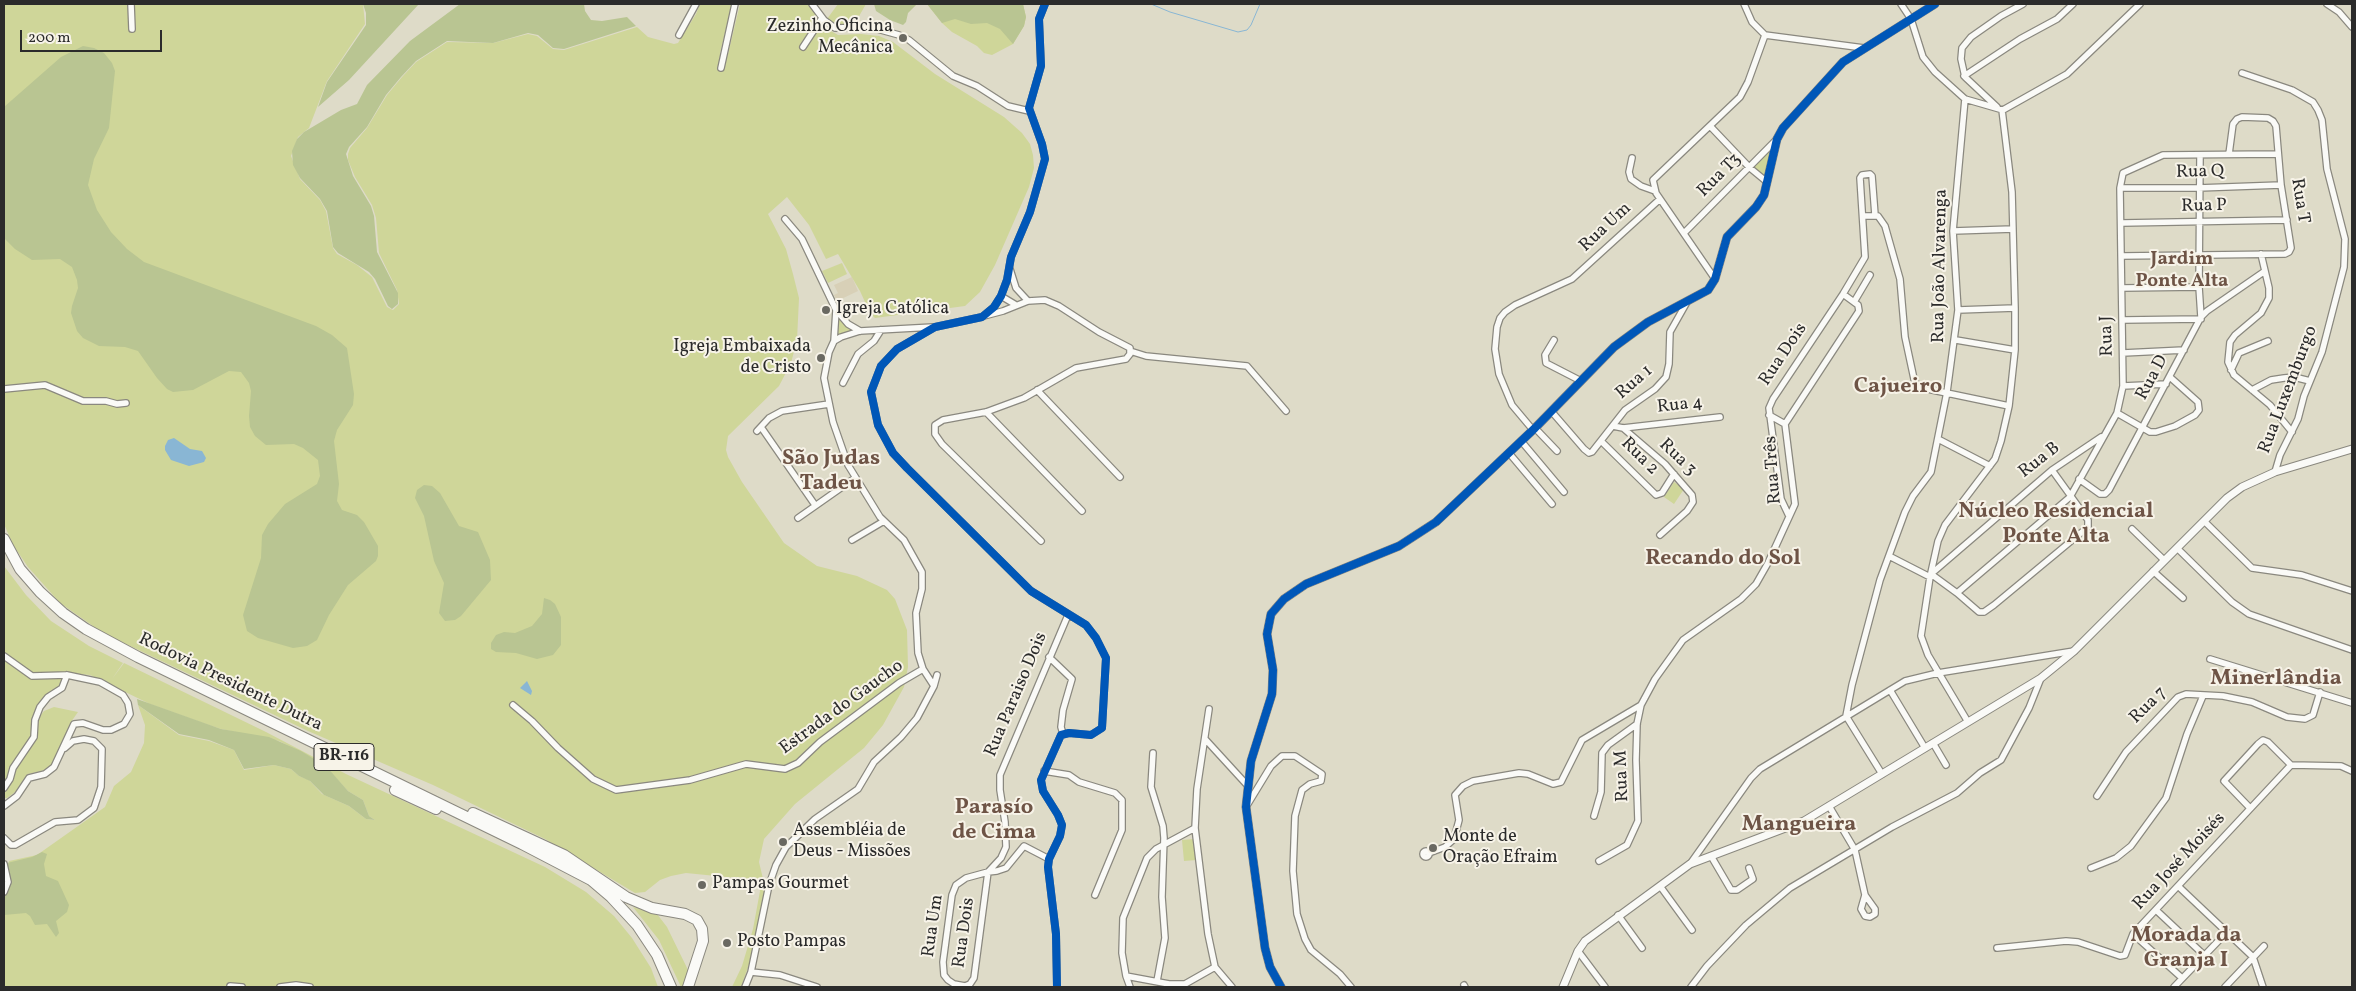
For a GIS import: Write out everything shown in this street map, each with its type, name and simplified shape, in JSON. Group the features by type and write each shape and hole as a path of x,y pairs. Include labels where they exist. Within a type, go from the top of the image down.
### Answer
{"highway":[{"name":"Rodovia Presidente Dutra","path":"4,539 20,569 40,592 63,613 86,629 138,657 433,800 591,880 611,897 637,925 657,955 671,987"},
{"name":"Rodovia Presidente Dutra","path":"4,554 38,601 65,623 94,641 549,864 584,884 602,897 626,921 647,950 664,987"},
{"path":"433,800 461,808 564,855 626,897 658,909 692,916 700,924 703,934 688,987"}],"street":[{"path":"131,4 132,29"},
{"path":"679,36 696,4"},
{"path":"721,68 735,4"},
{"path":"812,4 822,18 839,30 870,27 899,35 909,40 953,76 977,86 1008,106 1029,111"},
{"path":"984,316 1002,296 1006,285 1012,251 1038,186 1044,159 1042,144 1029,111 1029,102 1041,66 1039,25 1045,4"},
{"path":"1744,4 1752,22 1765,36 1864,48"},
{"path":"1901,4 1911,19 1919,47 1927,63 1965,99 2001,110 2067,74 2140,4"},
{"path":"1281,987 1270,967 1265,948 1246,807 1255,746 1272,694 1273,670 1267,628 1275,609 1284,599 1306,584 1392,549 1426,530 1447,513 1522,442 1624,338 1648,322 1708,290 1715,278 1727,237 1756,207 1766,190 1776,139 1783,128 1836,68 1864,48 1935,4"},
{"path":"1968,722 1928,655 1921,636 1930,576 1938,541 1945,525 1990,466 1999,448 2009,406 2015,350 2015,308 2010,170 2001,110 1964,76 1961,56 1966,42 2001,16 2024,4"},
{"path":"1964,76 2020,39 2057,19 2073,4"},
{"path":"2327,4 2338,12 2352,27"},
{"path":"803,47 822,18"},
{"path":"1715,278 1660,199 1655,191 1653,182 1655,177 1736,102 1745,88 1765,36"},
{"name":"Rua Luxemburgo","path":"2242,73 2305,96 2316,106 2322,120 2328,169 2345,239 2344,267 2322,352 2310,381 2298,419 2280,454 2275,472"},
{"name":"Rua João Alvarenga","path":"1846,716 1874,599 1904,512 1930,472 1938,439 1956,340 1958,310 1953,231 1965,99"},
{"name":"Rua T","path":"2122,256 2285,254 2289,252 2291,248 2281,185 2276,126 2268,118 2242,117 2237,119 2233,124 2229,154"},
{"path":"1710,126 1750,168 1767,182"},
{"name":"Rua T3","path":"1684,233 1750,168 1776,139"},
{"path":"2120,188 2123,173 2154,158 2172,154 2278,154"},
{"path":"2123,320 2201,318 2198,222 2200,155"},
{"path":"1632,158 1629,172 1631,179 1641,186 1655,191"},
{"path":"1875,215 1871,174 1862,175 1860,178 1863,216 1875,215 1880,217 1885,226 1900,279 1904,329 1915,382 1920,388 2009,406"},
{"name":"Rua Q","path":"2120,188 2281,185"},
{"name":"Rua J","path":"1957,593 2070,497 2117,414 2123,386 2120,188"},
{"name":"Rua Um","path":"1557,450 1512,405 1499,374 1495,349 1497,327 1500,318 1515,305 1572,279 1660,199"},
{"name":"Rua Dois","path":"1789,516 1781,499 1769,415 1773,399 1861,265 1866,250 1863,216"},
{"path":"785,219 802,239 836,310 848,324 860,331"},
{"name":"Rua P","path":"2122,223 2287,220"},
{"path":"1953,231 2013,229"},
{"path":"2261,254 2268,298 2261,313 2240,329 2230,342 2228,354 2231,370 2238,379 2270,405 2292,432"},
{"path":"1010,265 1016,288 1028,301"},
{"name":"Rua D","path":"2079,479 2097,493 2107,492 2144,428 2201,318 2207,310 2265,271"},
{"path":"1843,294 1854,302 1870,275"},
{"path":"1006,285 1016,288"},
{"path":"2122,288 2199,287"},
{"path":"1002,296 1016,306"},
{"path":"834,341 860,331 935,327 1003,311 1028,301 1045,300 1099,332 1126,344 1130,351 1146,356 1247,366 1286,411"},
{"name":"Rua 1","path":"1601,441 1626,410 1655,389 1666,378 1670,364 1670,332 1687,302"},
{"name":"Rua Três","path":"1641,705 1654,678 1683,640 1741,599 1756,584 1768,563 1795,502 1785,424 1859,312 1859,306 1854,302"},
{"path":"1958,310 2015,308"},
{"path":"836,310 834,341 827,357 824,374 828,404 844,456 855,478 884,521 904,540 923,576 916,618 918,653 923,670 934,686"},
{"path":"935,327 896,349 878,372 871,392 878,425 893,453 907,468 1031,591 1084,623 1093,633 1105,655 1107,668 1103,696 1102,728 1091,735 1063,734 1058,739 1044,771 1042,787 1062,824 1060,836 1048,859 1048,877 1056,934 1057,987"},
{"path":"844,383 858,354 874,341 881,330"},
{"path":"1554,340 1544,355 1546,364 1581,380"},
{"path":"1956,340 2015,350"},
{"path":"2231,370 2239,353 2268,341"},
{"path":"2123,353 2184,350"},
{"path":"1041,541 950,452 935,434 936,426 943,420 986,412 1024,398 1076,368 1126,359 1130,351"},
{"path":"2252,390 2271,380 2294,377 2310,381"},
{"path":"2117,414 2150,432 2162,431 2184,422 2198,412 2200,407 2198,402 2171,378"},
{"path":"2123,386 2166,384"},
{"path":"4,389 45,385 82,401 126,403"},
{"path":"1037,390 1120,477"},
{"path":"815,505 759,429 774,415 782,411 828,404"},
{"path":"986,412 1082,511"},
{"path":"1552,412 1588,452 1592,452 1601,441"},
{"path":"1769,415 1785,424"},
{"name":"Rua 4","path":"1613,426 1623,428 1720,417"},
{"name":"Rua 3","path":"1623,428 1674,474 1691,493 1693,502 1684,514 1660,534"},
{"name":"Rua B","path":"1930,576 2052,470 2103,436"},
{"path":"1938,439 1990,466"},
{"name":"Rua 2","path":"1601,441 1656,494 1662,493 1674,474"},
{"path":"1522,442 1564,492"},
{"path":"1563,987 1578,952 1593,934 1690,864 1804,821 2041,678 2074,650 2228,498 2249,482 2275,472 2352,449"},
{"path":"1509,453 1552,504"},
{"path":"1890,556 1930,576 1957,593 1976,611 1984,612 2087,529 2088,520 2052,470"},
{"path":"798,518 855,478"},
{"path":"852,540 884,521"},
{"path":"2204,522 2252,568 2302,574 2352,591"},
{"path":"2132,529 2164,560"},
{"path":"2177,548 2232,602 2249,614 2352,650"},
{"path":"2153,571 2182,598"},
{"name":"Rua Paraiso Dois","path":"988,872 1001,858 1006,846 1006,822 1000,790 1000,775 1068,615"},
{"path":"1690,864 1746,784 1760,769 1890,690 1915,678 2074,650"},
{"path":"2056,654 2060,661"},
{"path":"4,656 32,676 67,676 93,679 109,686 126,698 130,714 124,724 111,730 103,730 84,723 74,724 52,770 29,778 17,796 4,806"},
{"path":"1049,657 1072,680 1063,710 1061,728 1063,734"},
{"path":"2210,659 2352,703"},
{"name":"Estrada do Gaucho","path":"514,705 593,779 616,790 690,780 746,764 785,769 798,763 820,742 900,683 923,670"},
{"path":"745,987 751,972 769,886 776,866 786,847 815,819 858,789 874,762 901,737 917,718 938,675"},
{"path":"4,788 10,780 12,768 34,737 40,707 48,697 62,688 67,676"},
{"path":"1691,987 1707,966 1746,925 1790,888 1892,827 1957,793 1980,773 2001,760 2029,708 2041,678"},
{"path":"1890,690 1925,748"},
{"name":"Rua 7","path":"2097,796 2126,752 2173,699 2186,694 2237,698 2252,702 2287,717 2304,719 2312,715 2320,692"},
{"path":"2091,868 2116,858 2131,846 2166,798 2187,734 2203,696"},
{"path":"1429,853 1445,847 1454,839 1459,820 1456,795 1463,786 1474,781 1513,774 1528,774 1554,784 1561,782 1582,740 1641,705"},
{"name":"Rua M","path":"1599,861 1627,845 1639,817 1635,786 1637,724 1641,705"},
{"path":"1209,709 1198,789 1196,828 1208,934 1215,966 1232,987"},
{"path":"1846,716 1882,774"},
{"path":"1594,816 1601,792 1602,754 1608,745 1637,724"},
{"path":"4,838 11,845 15,845 55,822 82,818 94,808 101,787 102,749 94,741 84,739 73,741 63,750"},
{"path":"1205,739 1248,786"},
{"path":"2250,808 2224,781 2262,741 2268,742 2291,765 2341,766 2352,771"},
{"path":"1933,743 1946,765"},
{"path":"1153,753 1151,787 1163,826 1164,845 1162,898 1165,938 1157,981"},
{"path":"1246,807 1271,766 1282,756 1295,756 1322,774 1321,780 1310,784 1302,790 1295,816 1293,871 1297,914 1305,939 1311,950 1340,974 1351,987"},
{"name":"Rua José Moisés","path":"1997,948 2066,941 2078,942 2120,956 2127,953 2133,934 2291,765"},
{"path":"1044,771 1052,774 1069,775 1079,782 1115,793 1122,800 1122,830 1095,895"},
{"path":"1829,806 1855,850 1866,896"},
{"path":"1130,987 1122,953 1123,918 1147,858 1164,845 1196,828"},
{"name":"Rua Um","path":"957,985 947,979 943,969 952,892 962,880 1008,866 1024,846 1048,859"},
{"path":"1711,856 1731,890 1737,890 1753,879 1749,868"},
{"path":"4,864 8,882 4,892"},
{"name":"Rua Dois","path":"957,985 969,985 974,978 988,872"},
{"path":"1660,886 1692,930"},
{"path":"2178,886 2252,956 2263,987"},
{"path":"2156,910 2204,955"},
{"path":"1618,915 1642,948"},
{"path":"2177,986 2182,978 2227,932"},
{"path":"2133,934 2182,978"},
{"path":"2224,987 2252,956 2264,946"},
{"path":"1578,952 1605,987"},
{"path":"1126,976 1182,985 1215,966"},
{"path":"751,972 780,975 817,987"},
{"path":"280,987 296,985 310,987"},
{"path":"230,986 242,987"}],"shaded area":[{"path":"852,277 858,291 837,301 834,295 838,293 834,285"}],"green space":[{"path":"4,4 363,4 365,24 327,81 309,128 298,137 291,156 300,179 320,200 326,211 333,248 337,254 357,265 372,277 387,307 393,310 399,304 397,290 379,253 376,218 372,205 355,177 348,160 348,154 350,148 367,128 387,95 402,77 416,62 447,42 493,43 528,34 537,36 553,49 564,50 637,27 648,37 674,44 678,43 700,4 732,4 720,53 728,54 740,4 809,4 821,23 829,30 838,35 861,34 879,36 893,42 935,74 1004,117 1022,133 1030,144 1033,155 1034,168 1029,187 995,265 980,292 965,306 875,318 870,313 860,291 838,254 826,259 809,225 787,197 768,214 786,249 799,298 797,340 791,363 779,386 728,436 726,450 728,457 742,482 784,543 817,566 857,576 887,590 895,599 907,630 908,667 904,687 883,725 864,748 795,804 764,839 759,862 765,887 763,900 750,962 741,987 732,987 742,966 753,929 760,891 756,880 686,873 660,880 645,892 635,893 545,839 433,785 308,731 103,633 60,603 28,567 13,545 4,524"},
{"path":"363,4 419,4 349,80 318,107 327,82 366,25 366,13"},
{"path":"460,4 584,4 585,11 591,20 602,21 627,17 636,26 564,49 553,48 538,35 528,33 493,43 447,41 416,61 401,77 386,95 367,127 349,147 346,154 353,176 371,206 374,216 377,252 398,293 398,304 392,309 388,306 375,279 369,272 338,253 333,247 327,211 320,199 300,178 293,165 292,151 297,139 304,132 341,110 357,104 367,85 410,41"},
{"path":"838,4 866,4 854,25 837,25 827,19"},
{"path":"874,4 917,4 908,13 906,22 903,25 890,20 876,11"},
{"path":"927,4 1023,4 1026,17 1024,26 1013,44 992,55 984,53 977,46 952,32"},
{"path":"927,4 1023,4 1026,17 1024,26 1013,44 1000,29 987,23 971,24 955,19 942,23"},
{"path":"83,46 94,48 104,53 112,63 115,71 109,128 94,159 88,185 97,210 111,232 127,249 144,262 316,326 332,335 347,348 354,394 353,405 337,430 334,441 339,484 337,501 342,510 357,515 364,522 378,546 378,556 376,561 348,585 329,615 317,640 307,646 293,648 258,638 247,631 243,615 261,558 262,535 268,524 285,504 317,484 320,476 318,460 303,448 294,444 266,445 255,436 250,427 249,416 251,391 249,383 241,372 229,371 193,390 173,392 167,389 157,378 138,351 125,347 99,346 83,338 77,331 71,313 78,288 72,267 60,259 32,260 15,249 4,238 4,107 61,57"},
{"path":"1772,147 1766,179 1753,167"},
{"path":"842,263 847,274 828,283 822,271"},
{"path":"837,314 855,331 836,339"},
{"path":"1674,482 1684,489 1674,504 1664,497"},
{"path":"424,485 432,486 440,493 459,526 478,532 490,560 491,580 461,616 455,620 445,621 439,613 444,583 434,561 424,516 415,498 417,490"},
{"path":"4,566 26,595 51,621 89,646 123,663 112,679 124,663 266,732 346,774 545,867 586,892 614,916 632,938 651,968 658,987 4,987 4,895 7,891 9,861 37,855 105,807 114,786 131,772 144,743 145,725 138,705 179,735 209,741 234,750 244,770 274,765 291,769 299,776 309,780 322,794 349,806 366,819 375,820 369,816 363,800 348,791 322,763 279,741 221,729 200,722 150,704 90,675 69,673 33,674 4,653"},
{"path":"544,598 555,604 561,617 561,645 553,655 537,659 516,653 496,652 491,649 491,643 496,635 504,632 515,633 532,626 542,614"},
{"path":"4,658 29,677 66,677 64,684 47,695 33,733 4,785"},
{"path":"137,699 221,729 269,737 301,751 326,766 348,791 363,800 369,816 375,820 366,819 349,806 324,795 310,781 299,776 291,769 274,765 244,769 234,750 209,740 179,734 138,705"},
{"path":"54,707 78,712 71,722 53,764 45,770 28,774 15,792 4,798 4,793 11,782 14,770 34,742 40,716 44,711"},
{"path":"1194,839 1197,860 1184,861 1182,840"},
{"path":"42,852 47,854 44,864 46,876 58,881 69,905 67,912 56,921 59,933 56,937 47,924 35,925 26,913 4,915 4,895 7,891 7,863 32,857"},
{"path":"633,907 657,914 667,927 689,972 685,987 681,987 659,940"}],"water":[{"path":"174,438 190,449 202,451 206,458 204,462 189,466 171,460 165,450 165,446 168,440"},
{"path":"527,681 532,691 531,695 520,688"}],"waterway":[{"path":"1151,4 1170,12 1238,32 1247,30 1251,25 1260,4"}],"cycle path":[{"path":"1045,4 1039,19 1041,66 1029,108 1042,144 1045,159 1030,212 1011,257 1007,280 1001,296 994,307 982,317 935,327 897,349 881,366 871,392 878,425 893,453 1031,591 1086,625 1096,638 1106,658 1102,728 1091,735 1069,733 1061,735 1041,780 1043,791 1062,825 1060,836 1049,859 1048,867 1056,934 1057,987"},
{"path":"1281,987 1270,967 1265,948 1246,807 1251,761 1272,694 1273,670 1267,634 1271,614 1284,599 1306,584 1399,546 1436,522 1535,428 1614,347 1648,322 1708,290 1715,279 1727,237 1756,207 1764,195 1777,139 1783,128 1843,62 1935,4"}],"place":[{"name":"Zezinho Oficina Mecânica","path":"903,38"},
{"name":"Igreja Católica","path":"826,310"},
{"name":"Igreja Embaixada de Cristo","path":"821,358"},
{"name":"Assembléia de Deus - Missões","path":"783,842"},
{"name":"Monte de Oração Efraim","path":"1433,848"},
{"name":"Pampas Gourmet","path":"702,885"},
{"name":"Posto Pampas","path":"727,943"}],"district":[{"name":"Jardim Ponte Alta","path":"2182,272"},
{"name":"Cajueiro","path":"1898,388"},
{"name":"São Judas Tadeu","path":"831,472"},
{"name":"Núcleo Residencial Ponte Alta","path":"2056,526"},
{"name":"Recando do Sol","path":"1723,560"},
{"name":"Minerlândia","path":"2276,680"},
{"name":"Parasío de Cima","path":"994,822"},
{"name":"Mangueira","path":"1799,826"},
{"name":"Morada da Granja I","path":"2186,950"}]}
